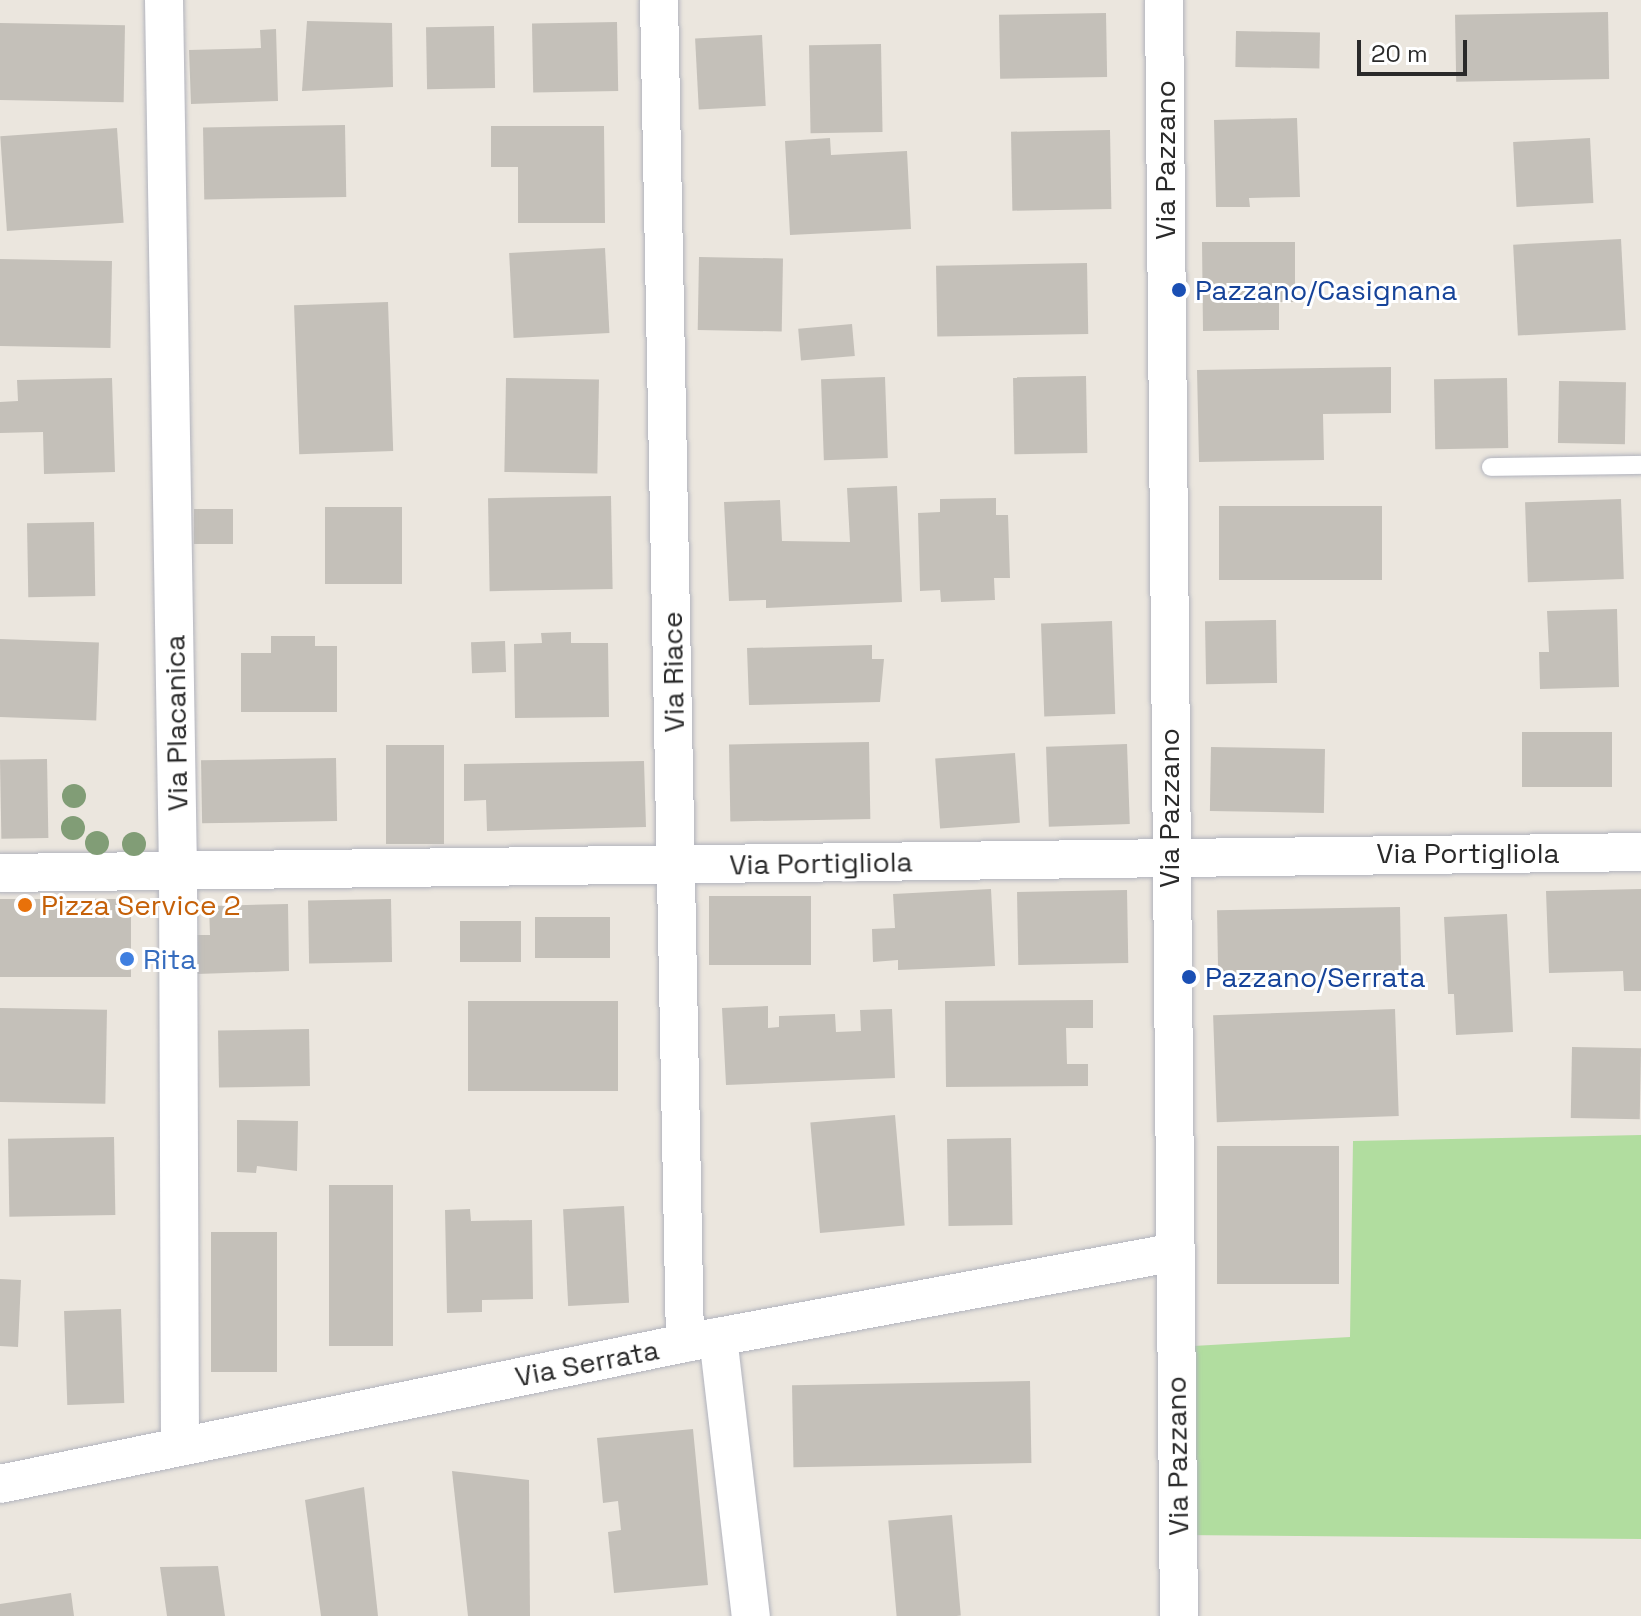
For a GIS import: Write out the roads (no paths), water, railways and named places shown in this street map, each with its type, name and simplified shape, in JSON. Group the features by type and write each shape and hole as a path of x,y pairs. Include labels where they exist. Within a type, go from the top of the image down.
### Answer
{"street":[{"name":"Via Placanica","path":"164,0 178,873 180,1446"},
{"name":"Via Riace","path":"659,0 677,867 701,1340 751,1616"},
{"name":"Via Pazzano","path":"1164,0 1169,856 1179,1616"},
{"name":"Via Portigliola","path":"0,873 677,867 1169,856 1641,852"},
{"name":"Via Serrata","path":"0,1484 701,1340 1176,1252"}],"lane":[{"path":"1491,467 1641,465"}],"place":[{"name":"Pazzano/Casignana","path":"1179,290"},
{"name":"Pizza Service 2","path":"25,905"},
{"name":"Rita","path":"127,959"},
{"name":"Pazzano/Serrata","path":"1189,977"}]}
